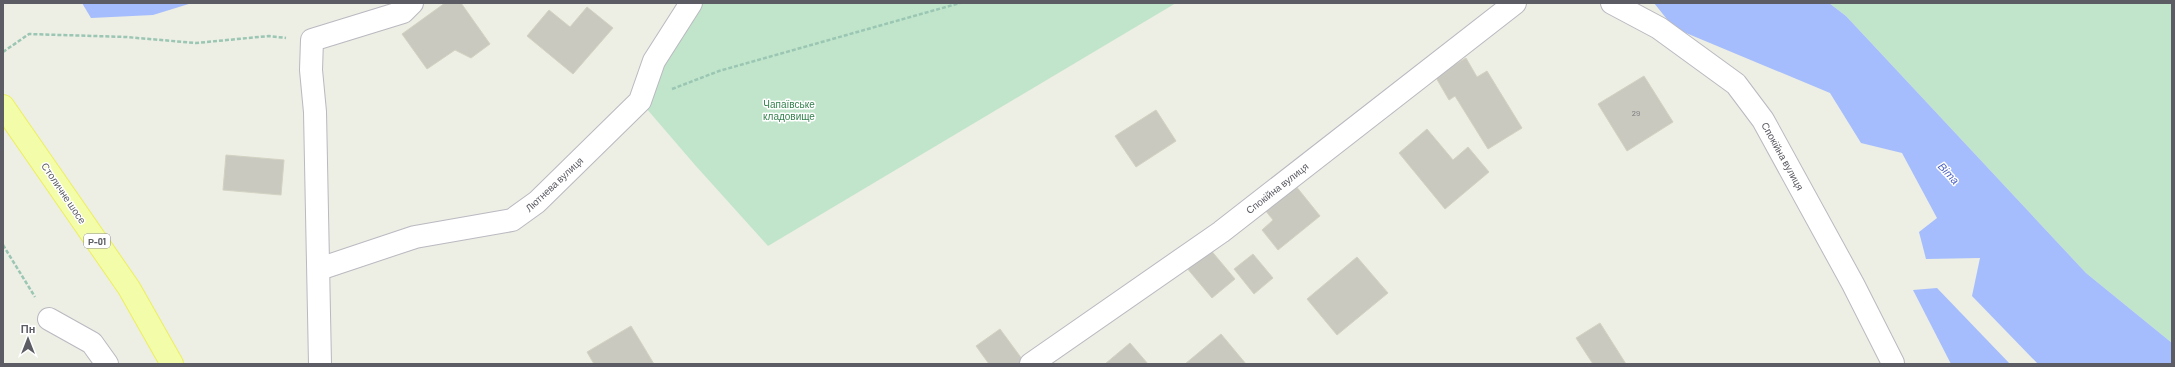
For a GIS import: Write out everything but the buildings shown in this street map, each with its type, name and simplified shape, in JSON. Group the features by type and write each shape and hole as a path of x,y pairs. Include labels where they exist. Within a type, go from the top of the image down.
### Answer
{"main road":[{"name":"Столичне шосе","path":"9,114 128,288 172,364"}],"street":[{"path":"320,364 315,112 311,70 312,40 403,12 412,3"},
{"name":"Лютнева вулиця","path":"319,269 415,237 512,220 537,202 640,101 654,61 691,3"},
{"name":"Спокійна вулиця","path":"1031,364 1221,232 1516,3"},
{"name":"Спокійна вулиця","path":"1612,3 1659,28 1736,84 1763,120 1853,284 1893,363"},
{"path":"49,319 92,343 107,364"}],"path":[{"path":"640,101 719,71 960,3"},
{"path":"3,52 29,34 126,37 196,43 269,36 312,40"},
{"path":"3,245 49,319"}],"green space":[{"name":"Чапаївське кладовище","path":"691,3 1176,3 768,246 640,101"},
{"path":"1829,3 2172,3 2172,343 2086,273 1846,16"}],"water":[{"path":"82,3 192,3 153,15 91,18"},
{"name":"Віта","path":"1654,3 1829,3 1846,16 2086,273 2172,343 2172,364 2038,364 1972,296 1980,258 1926,259 1919,232 1937,218 1902,153 1861,143 1830,93 1674,28"},
{"path":"1937,288 2010,364 1951,364 1913,290"}]}
